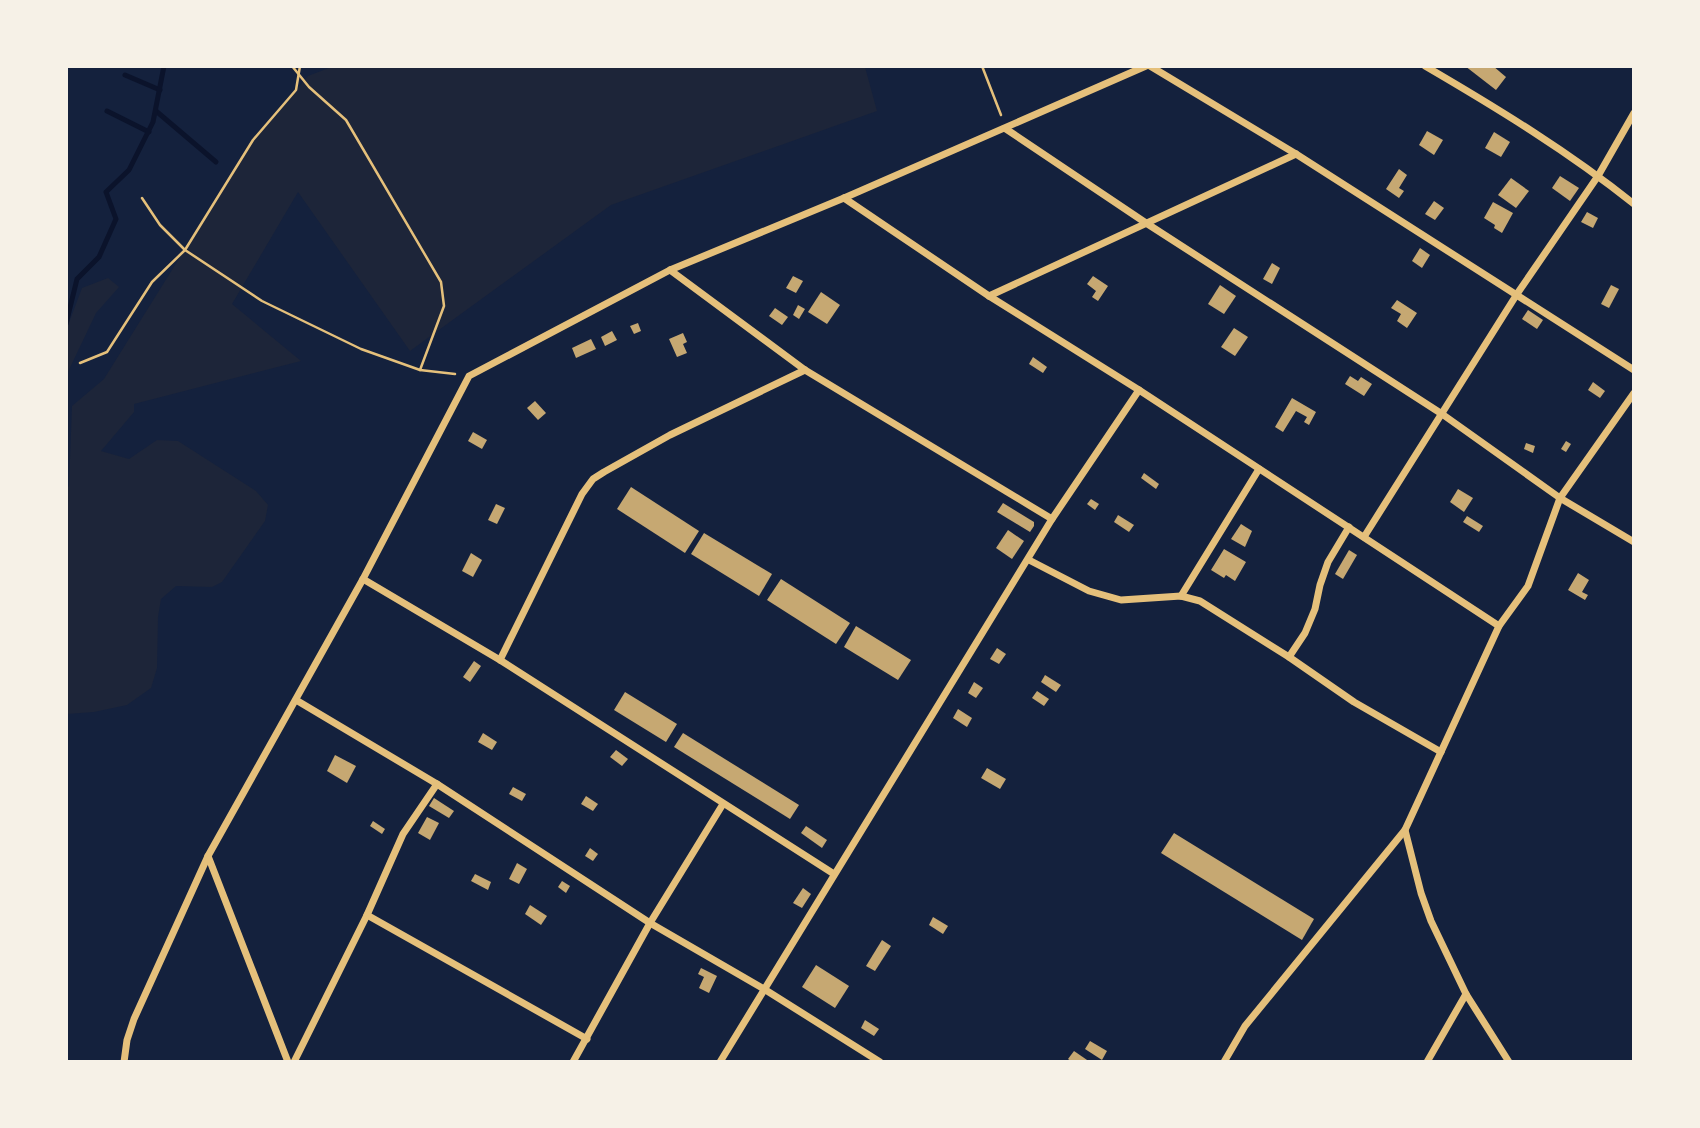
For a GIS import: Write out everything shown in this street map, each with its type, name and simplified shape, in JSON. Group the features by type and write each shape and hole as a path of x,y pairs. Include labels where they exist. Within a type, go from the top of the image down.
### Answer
{"street":[{"path":"124,1062 134,1019 208,856 363,579 469,376 670,270 1006,129 1148,66 1296,154 1633,370"},
{"path":"1425,66 1598,176 1633,205"},
{"path":"1364,537 1517,294 1598,176 1633,113"},
{"path":"1006,129 1442,414 1560,498 1633,542"},
{"path":"989,296 1296,154"},
{"path":"844,198 989,296 1139,390 1499,626"},
{"path":"670,270 805,370 1052,519"},
{"path":"500,660 582,494 593,479 670,435 805,370"},
{"path":"720,1062 1052,519 1139,390"},
{"path":"1224,1062 1245,1026 1405,830 1499,626 1528,586 1560,498 1633,393"},
{"path":"1181,596 1259,469"},
{"path":"1289,657 1305,633 1315,610 1328,562 1349,527"},
{"path":"1029,560 1089,591 1121,600 1181,596 1200,601 1354,702 1441,752"},
{"path":"363,579 500,660 834,874"},
{"path":"296,700 438,784 650,923 764,989 880,1062"},
{"path":"294,1062 367,915 403,834 438,784"},
{"path":"573,1062 650,923 723,804"},
{"path":"1405,830 1431,921 1466,994 1509,1062"},
{"path":"208,856 288,1062"},
{"path":"367,915 587,1039"},
{"path":"1427,1062 1466,994"}],"path":[{"path":"292,66 309,87 346,120 441,282 444,306 420,370"},
{"path":"80,363 107,352 152,282 185,250 253,140 296,90 300,66"},
{"path":"982,66 1006,129"},
{"path":"142,198 160,225 185,250 262,301 361,349 420,370 469,376"}],"shaded area":[{"path":"334,66 865,67 877,111 611,205 410,351 298,192 232,304 301,361 134,404 134,412 101,451 129,459 157,440 178,441 256,491 268,505 265,521 222,582 212,587 176,586 161,599 157,668 151,688 127,705 67,714 66,489 69,486 72,406 104,379 253,140 308,76"},
{"path":"108,278 119,287 96,313 67,374 67,328 82,288"}],"building":[{"path":"1465,66 1493,66 1506,77 1496,90"},
{"path":"1427,131 1443,140 1434,155 1419,145"},
{"path":"1494,132 1510,142 1501,157 1485,148"},
{"path":"1399,169 1407,175 1399,188 1404,191 1399,198 1386,189"},
{"path":"1560,176 1579,188 1570,201 1552,188"},
{"path":"1511,178 1529,191 1516,208 1498,195"},
{"path":"1434,201 1444,208 1435,220 1425,214"},
{"path":"1493,202 1513,213 1502,233 1484,218"},
{"path":"1587,212 1598,218 1593,228 1581,222"},
{"path":"1420,248 1430,255 1422,268 1412,261"},
{"path":"1272,263 1280,268 1272,284 1263,279"},
{"path":"793,276 803,281 796,293 786,288"},
{"path":"1093,276 1108,286 1098,301 1092,297 1096,291 1087,284"},
{"path":"1220,285 1236,296 1224,314 1208,304"},
{"path":"1611,285 1619,289 1609,308 1601,304"},
{"path":"821,292 840,305 827,324 808,312"},
{"path":"1397,300 1417,313 1407,328 1397,321 1401,314 1391,308"},
{"path":"798,305 805,309 799,319 793,315"},
{"path":"775,308 788,317 782,325 769,316"},
{"path":"1528,310 1543,320 1537,329 1522,319"},
{"path":"638,323 641,331 634,334 630,326"},
{"path":"1234,328 1248,337 1235,356 1221,347"},
{"path":"612,331 617,340 605,346 601,337"},
{"path":"683,333 687,342 683,344 687,353 677,357 669,339"},
{"path":"591,339 596,349 576,358 572,348"},
{"path":"1033,357 1047,367 1043,373 1029,364"},
{"path":"1350,376 1358,381 1361,377 1372,384 1364,396 1345,384"},
{"path":"1593,382 1605,391 1600,398 1588,390"},
{"path":"1292,398 1316,412 1309,425 1304,422 1307,417 1296,411 1283,432 1275,427"},
{"path":"535,401 546,413 538,420 527,408"},
{"path":"473,432 487,440 482,449 468,441"},
{"path":"1566,441 1571,444 1566,452 1561,449"},
{"path":"1526,443 1535,446 1533,453 1524,449"},
{"path":"1144,473 1159,484 1156,489 1141,478"},
{"path":"631,487 699,531 685,553 617,509"},
{"path":"1458,489 1473,498 1464,512 1450,502"},
{"path":"1091,499 1099,504 1095,510 1087,504"},
{"path":"1003,503 1034,522 1030,532 997,512"},
{"path":"496,504 505,508 497,524 488,520"},
{"path":"1118,515 1134,525 1129,532 1114,522"},
{"path":"1467,516 1483,526 1479,532 1463,522"},
{"path":"1241,524 1252,531 1245,547 1231,539"},
{"path":"1008,530 1024,541 1012,559 996,548"},
{"path":"704,533 772,574 759,596 691,554"},
{"path":"1224,549 1246,562 1235,581 1211,570"},
{"path":"1349,550 1357,555 1343,579 1335,574"},
{"path":"471,553 482,560 473,577 462,571"},
{"path":"1578,573 1589,580 1582,592 1588,595 1585,600 1568,590"},
{"path":"781,579 850,623 836,644 767,600"},
{"path":"856,626 911,660 898,680 844,647"},
{"path":"997,648 1006,654 999,664 990,659"},
{"path":"474,661 481,666 470,682 463,677"},
{"path":"1045,675 1061,685 1056,692 1041,682"},
{"path":"974,682 983,688 976,698 968,693"},
{"path":"1037,691 1049,699 1044,706 1032,698"},
{"path":"625,692 677,724 666,742 614,710"},
{"path":"958,709 972,718 967,727 953,718"},
{"path":"483,733 497,742 492,750 478,742"},
{"path":"683,733 799,805 790,819 674,747"},
{"path":"616,750 628,759 622,766 610,757"},
{"path":"335,755 356,766 347,783 327,771"},
{"path":"987,768 1006,779 1000,789 981,778"},
{"path":"513,787 526,794 522,801 509,794"},
{"path":"586,796 598,804 593,811 581,804"},
{"path":"434,798 454,811 449,818 429,806"},
{"path":"427,817 439,823 430,840 418,833"},
{"path":"373,821 385,829 382,834 370,826"},
{"path":"806,826 827,840 822,848 801,833"},
{"path":"1174,833 1314,919 1302,940 1161,853"},
{"path":"590,848 598,854 593,861 585,856"},
{"path":"517,863 527,869 519,884 509,879"},
{"path":"475,874 491,882 488,890 471,881"},
{"path":"562,881 570,886 566,893 558,887"},
{"path":"803,888 811,894 802,908 793,903"},
{"path":"530,905 547,916 541,925 525,914"},
{"path":"933,917 948,926 943,934 929,925"},
{"path":"882,940 891,946 875,971 866,966"},
{"path":"816,965 849,986 835,1008 802,987"},
{"path":"701,968 717,976 709,993 699,988 704,977 698,974"},
{"path":"865,1020 879,1029 874,1036 861,1028"},
{"path":"1090,1041 1107,1051 1102,1060 1085,1049"},
{"path":"1074,1051 1090,1062 1072,1062 1068,1059"}],"waterway":[{"path":"66,324 77,279 99,257 116,219 106,192 129,170 153,122 164,66"},
{"path":"125,75 160,90"},
{"path":"107,111 149,132"},
{"path":"156,111 216,162"}]}
